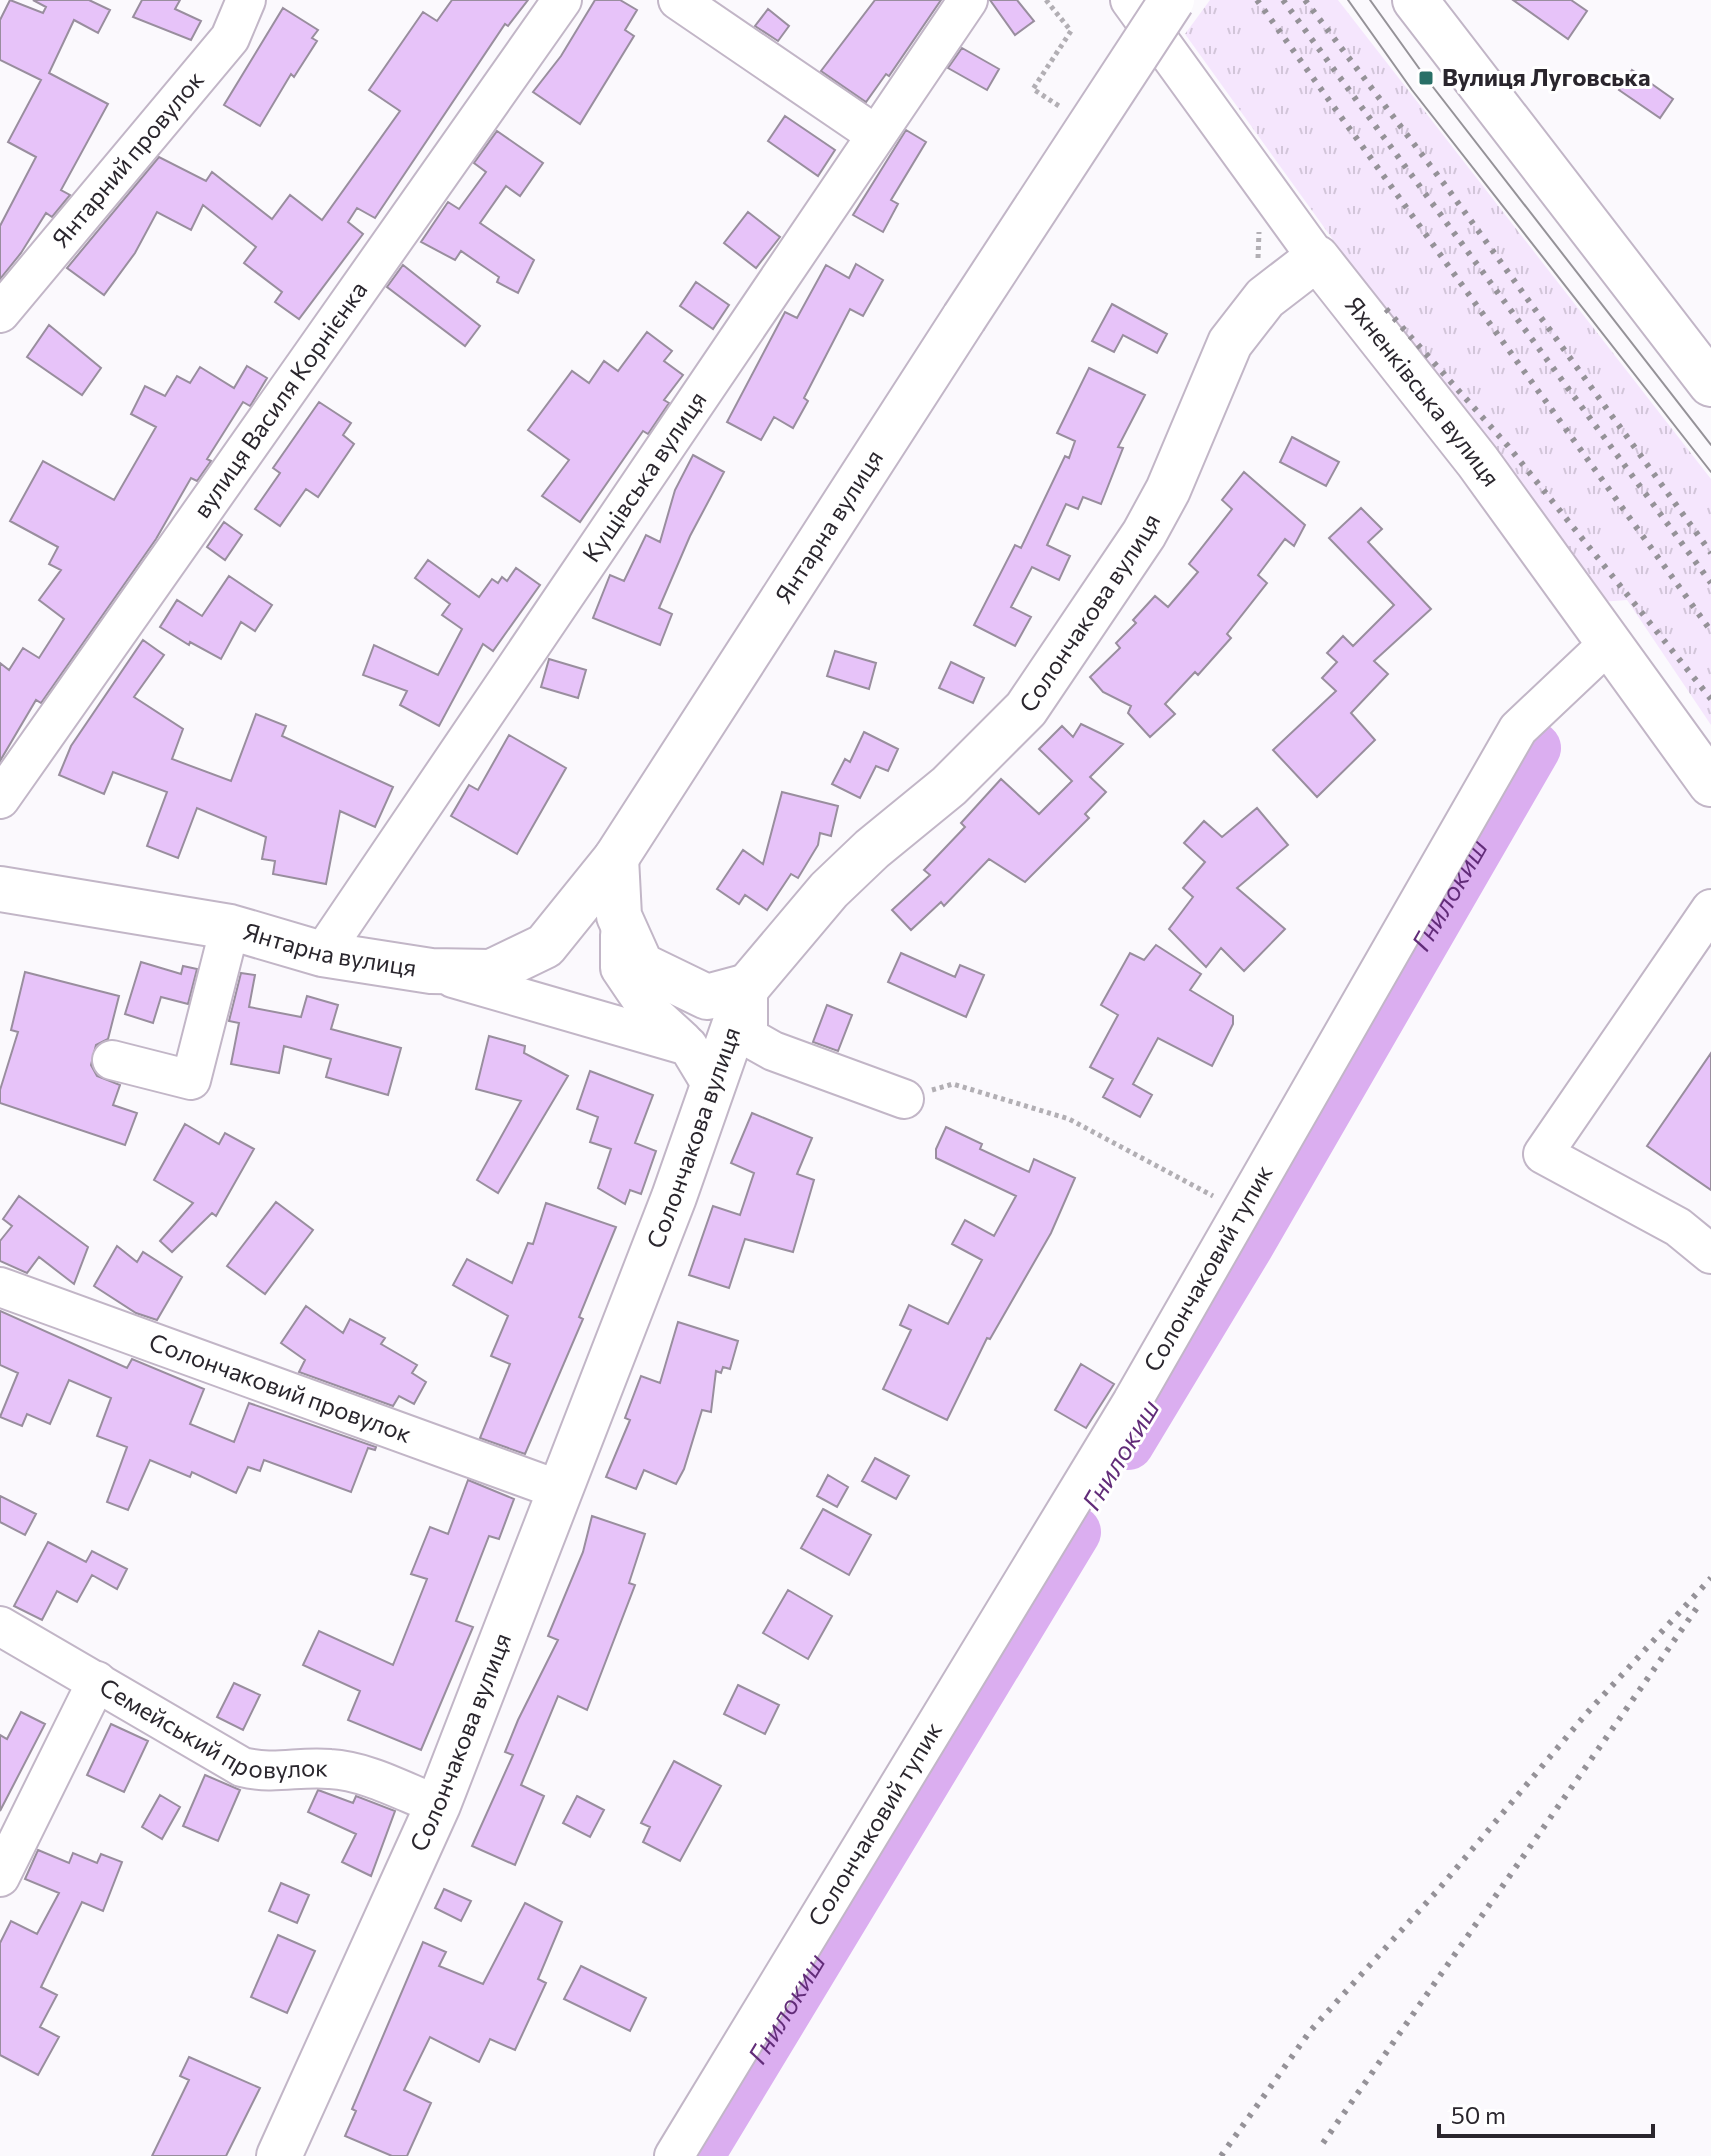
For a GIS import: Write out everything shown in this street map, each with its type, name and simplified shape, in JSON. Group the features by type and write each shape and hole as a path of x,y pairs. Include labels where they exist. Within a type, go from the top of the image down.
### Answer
{"main road":[{"name":"Янтарна вулиця","path":"0,889 230,927 322,954 431,971 491,972 545,946 616,858 1172,0"},
{"path":"1415,0 1711,384"},
{"name":"Яхненківська вулиця","path":"1317,258 1478,462 1711,784"},
{"name":"Солончакова вулиця","path":"279,2156 438,1805 562,1491 701,1124 711,1084 748,986 829,890 872,849 969,768 1026,709 1081,632 1150,523 1168,490 1230,343 1265,298 1317,258"},
{"path":"616,858 619,916 641,965 707,997 748,986"}],"street":[{"name":"Янтарний провулок","path":"0,313 230,38 246,0"},
{"name":"вулиця Василя Корнієнка","path":"0,799 562,0"},
{"path":"678,0 876,135"},
{"name":"Кущівська вулиця","path":"322,954 968,0"},
{"name":"Яхненківська вулиця","path":"1130,0 1317,258"},
{"name":"Солончаковий тупик","path":"674,2156 1132,1402 1518,729 1609,643"},
{"path":"1711,909 1543,1154 1678,1227 1711,1254"},
{"path":"619,916 620,968 647,1008 688,1046 711,1084"},
{"path":"112,1060 191,1080 230,927"},
{"path":"431,971 688,1046"},
{"path":"748,986 748,1037 773,1051 904,1099"},
{"name":"Солончаковий провулок","path":"0,1287 562,1491"},
{"name":"Семейський провулок","path":"0,1626 242,1767 268,1773 328,1768 354,1772 438,1805"},
{"path":"0,1877 97,1681"}],"path":[{"path":"1046,0 1071,31 1033,89 1066,111"},
{"path":"1257,271 1259,226"},
{"path":"904,1099 953,1084 1069,1119 1241,1211"}],"green space":[{"path":"1210,0 1338,0 1711,479 1711,725 1627,600 1600,602 1426,369 1185,34"}],"building":[{"path":"10,0 43,13 46,7 33,0 89,0 110,10 98,33 74,20 49,73 108,104 61,190 70,195 52,217 46,213 0,279 0,226 36,157 8,142 41,80 0,60 0,20"},
{"path":"142,0 180,0 175,9 201,21 191,40 133,17"},
{"path":"452,0 528,0 508,26 505,24 375,218 357,208 348,222 363,234 299,319 275,302 282,292 244,263 256,247 203,205 191,230 157,212 135,253 104,295 67,268 159,157 206,181 212,172 272,219 290,195 322,220 400,111 369,90 423,12 437,21"},
{"path":"595,0 620,0 637,10 625,30 634,36 580,124 533,92 561,56"},
{"path":"875,0 941,0 889,76 886,74 866,102 821,71"},
{"path":"990,0 1017,0 1034,21 1015,35"},
{"path":"1513,0 1571,0 1587,11 1568,39"},
{"path":"283,8 318,30 312,38 317,41 294,77 291,74 260,126 224,105"},
{"path":"768,9 789,26 778,41 755,26"},
{"path":"962,48 999,69 987,90 948,68"},
{"path":"1632,70 1673,99 1660,118 1619,90"},
{"path":"785,116 835,150 818,176 768,141"},
{"path":"906,130 926,142 891,200 898,204 883,232 853,215"},
{"path":"497,131 543,163 520,196 506,186 480,223 534,260 518,293 497,282 499,277 461,251 455,260 421,242 448,202 459,209 486,172 474,163"},
{"path":"748,212 780,237 756,268 724,243"},
{"path":"856,264 883,280 863,316 850,309 804,398 808,401 793,428 774,417 761,440 727,422 785,312 797,318 826,265 849,278"},
{"path":"403,265 480,326 465,346 387,287"},
{"path":"696,282 729,305 713,329 680,306"},
{"path":"1112,304 1167,334 1157,353 1123,335 1114,352 1092,341"},
{"path":"49,325 101,368 82,395 27,357"},
{"path":"647,332 672,351 664,361 683,375 664,400 669,403 648,434 643,431 580,522 542,496 569,460 528,430 572,371 589,383 604,361 618,371"},
{"path":"247,366 267,378 252,403 250,406 243,402 207,459 211,461 197,481 191,478 156,539 41,703 36,700 0,761 0,663 9,670 23,648 39,658 64,619 39,600 61,570 49,564 58,547 10,521 43,461 114,500 156,427 131,414 145,386 165,396 177,376 190,383 200,367 234,388"},
{"path":"1089,368 1145,395 1118,447 1123,448 1101,504 1083,497 1078,509 1066,504 1047,545 1070,556 1059,580 1032,567 1011,607 1031,617 1015,646 974,625 1015,545 1021,548 1065,456 1069,458 1075,441 1057,433"},
{"path":"319,402 351,423 343,435 354,444 318,497 306,489 280,526 255,509 280,473 273,468"},
{"path":"1292,437 1339,462 1326,486 1280,462"},
{"path":"693,455 724,472 690,536 659,608 672,614 660,645 593,618 610,575 624,581 646,535 660,542 675,490"},
{"path":"1244,472 1305,525 1294,546 1285,539 1258,575 1267,583 1227,634 1231,638 1198,675 1195,672 1165,704 1175,714 1150,737 1128,713 1131,706 1103,692 1090,677 1120,648 1116,643 1136,623 1133,620 1155,596 1168,607 1198,572 1189,564 1232,509 1222,500"},
{"path":"1361,508 1382,529 1368,542 1431,609 1374,661 1388,674 1351,713 1375,740 1317,797 1273,750 1336,691 1322,678 1337,662 1327,653 1343,636 1353,646 1394,605 1329,538"},
{"path":"224,522 242,535 225,560 207,547"},
{"path":"428,560 479,597 492,579 498,583 502,577 507,581 516,568 540,585 493,651 483,644 439,726 400,705 407,691 363,675 374,645 438,675 462,629 442,615 450,604 415,578"},
{"path":"229,576 272,605 255,631 241,622 221,659 190,642 189,645 160,627 177,600 202,616"},
{"path":"143,640 164,655 134,697 183,729 172,759 231,781 256,714 286,726 282,736 393,787 375,827 340,811 326,884 273,874 275,861 262,859 266,837 197,808 178,858 147,846 167,792 113,772 104,794 59,775 71,746"},
{"path":"835,651 876,663 869,689 827,676"},
{"path":"549,659 586,670 578,698 541,687"},
{"path":"951,662 984,678 973,703 939,688"},
{"path":"1081,724 1123,744 1090,777 1106,792 1085,814 1089,818 1025,882 989,859 944,906 941,902 911,930 892,910 930,875 924,870 965,827 961,823 1001,779 1039,814 1072,781 1039,749 1062,726 1073,737"},
{"path":"864,732 898,749 888,771 876,766 860,798 832,784 845,759 850,762"},
{"path":"509,735 566,768 517,854 451,816 469,785 478,790"},
{"path":"782,792 838,806 831,836 820,833 818,845 798,878 791,874 767,910 745,895 739,904 717,889 743,850 763,864"},
{"path":"1257,808 1288,845 1237,888 1285,929 1244,971 1221,948 1206,967 1169,929 1193,897 1183,888 1205,862 1184,843 1204,821 1222,837"},
{"path":"1156,945 1201,974 1190,990 1233,1016 1233,1024 1212,1066 1158,1038 1133,1084 1152,1095 1140,1117 1103,1097 1113,1079 1090,1067 1118,1015 1101,1005 1130,953 1144,960"},
{"path":"901,953 955,977 960,965 984,975 966,1017 888,982"},
{"path":"141,962 181,974 183,966 197,969 188,1004 161,997 153,1023 125,1014"},
{"path":"25,972 119,996 108,1039 96,1045 91,1065 97,1076 120,1085 113,1105 137,1113 125,1145 0,1103 0,1090 18,1032 11,1030"},
{"path":"241,973 255,975 249,1007 301,1017 307,996 338,1005 331,1029 401,1048 388,1095 326,1077 331,1059 284,1046 279,1073 231,1064 239,1023 229,1021"},
{"path":"827,1005 852,1015 838,1051 813,1042"},
{"path":"489,1036 525,1046 524,1053 568,1076 498,1193 477,1180 521,1101 476,1089"},
{"path":"1711,1053 1711,1190 1647,1146"},
{"path":"590,1071 653,1095 635,1143 656,1151 641,1194 630,1190 625,1204 598,1188 611,1149 590,1142 598,1117 577,1109"},
{"path":"752,1113 812,1138 797,1174 814,1180 793,1252 745,1239 729,1288 689,1275 713,1206 740,1215 754,1173 731,1163"},
{"path":"185,1124 219,1144 225,1133 254,1149 216,1216 212,1213 172,1252 160,1241 193,1203 154,1180"},
{"path":"946,1127 982,1144 980,1149 1029,1172 1034,1159 1075,1178 1051,1233 990,1339 987,1338 947,1420 883,1389 911,1330 900,1325 909,1305 948,1324 982,1260 952,1244 965,1220 994,1236 1016,1196 936,1158 936,1149"},
{"path":"19,1196 88,1247 74,1284 39,1257 27,1273 0,1261 0,1241 12,1226 3,1219"},
{"path":"276,1202 313,1230 265,1294 227,1266"},
{"path":"546,1203 616,1227 579,1317 583,1319 525,1454 480,1438 510,1364 491,1356 508,1316 453,1285 467,1259 512,1283 528,1243 533,1244"},
{"path":"117,1246 137,1262 143,1252 182,1277 157,1320 136,1313 94,1286"},
{"path":"306,1306 343,1333 350,1319 385,1338 381,1344 417,1365 412,1373 426,1382 414,1404 399,1396 393,1406 299,1372 305,1360 281,1343"},
{"path":"0,1311 127,1368 132,1359 204,1389 190,1424 234,1442 249,1403 376,1447 375,1450 368,1448 351,1492 264,1460 260,1471 248,1467 236,1493 192,1472 190,1477 150,1460 128,1510 107,1502 127,1447 97,1436 111,1398 69,1380 50,1424 27,1414 22,1426 0,1417 18,1373 0,1365"},
{"path":"678,1322 738,1341 730,1369 723,1367 721,1373 716,1371 711,1412 702,1410 684,1469 676,1484 644,1470 636,1489 606,1477 630,1420 625,1418 641,1376 660,1383"},
{"path":"1081,1364 1114,1384 1086,1428 1055,1410"},
{"path":"875,1458 909,1476 896,1499 862,1481"},
{"path":"828,1475 848,1487 837,1507 817,1496"},
{"path":"468,1480 514,1499 499,1539 489,1536 456,1621 473,1627 421,1750 348,1720 360,1691 303,1665 319,1631 393,1665 427,1579 411,1574 430,1527 448,1534"},
{"path":"0,1496 36,1514 25,1535 0,1522"},
{"path":"823,1509 871,1535 849,1575 801,1548"},
{"path":"592,1516 645,1534 629,1583 635,1585 587,1710 558,1696 521,1785 544,1796 515,1865 472,1846 513,1755 505,1752 518,1720 558,1640 548,1636 583,1552"},
{"path":"48,1542 86,1562 92,1551 127,1569 117,1589 92,1575 77,1602 57,1591 42,1620 14,1606"},
{"path":"788,1590 832,1616 808,1659 763,1633"},
{"path":"234,1683 260,1695 243,1730 217,1717"},
{"path":"738,1685 779,1705 765,1734 724,1714"},
{"path":"21,1712 45,1724 0,1811 0,1735 7,1739"},
{"path":"111,1724 148,1741 124,1792 87,1775"},
{"path":"674,1761 721,1786 680,1861 643,1842 650,1827 641,1823"},
{"path":"205,1775 240,1790 218,1841 183,1826"},
{"path":"318,1790 353,1803 356,1796 395,1811 371,1876 342,1862 356,1834 308,1812"},
{"path":"160,1795 180,1807 162,1839 142,1827"},
{"path":"577,1796 604,1810 590,1837 563,1823"},
{"path":"38,1850 69,1863 73,1853 97,1863 101,1854 122,1862 103,1911 82,1902 41,1987 57,1995 40,2027 59,2037 38,2075 0,2055 0,1943 11,1921 37,1934 59,1893 25,1879"},
{"path":"281,1883 309,1895 297,1923 269,1911"},
{"path":"444,1889 471,1901 461,1921 435,1908"},
{"path":"525,1903 562,1922 538,1979 546,1983 515,2050 490,2039 479,2062 430,2037 404,2090 431,2103 407,2156 392,2156 345,2136 356,2111 352,2109 423,1942 446,1952 439,1966 483,1984"},
{"path":"278,1935 315,1951 287,2013 251,1997"},
{"path":"581,1966 646,1998 630,2031 564,1999"},
{"path":"189,2057 260,2088 226,2156 152,2156 189,2080 180,2076"}],"waterway":[{"name":"Гнилокиш","path":"1128,1444 1248,1245 1535,748"},
{"name":"Гнилокиш","path":"698,2156 1075,1532"}],"tram line":[{"path":"1348,0 1412,90 1711,472"},
{"path":"1370,0 1426,78 1711,445"}],"railway":[{"path":"1257,0 1711,631"},
{"path":"1283,0 1711,583"},
{"path":"1305,0 1448,189 1711,553"},
{"path":"1386,309 1508,446 1711,699"},
{"path":"1221,2156 1311,2030 1438,1890 1586,1714 1711,1578"},
{"path":"1323,2143 1701,1602"}],"place":[{"name":"Вулиця Луговська","path":"1426,78"}]}
